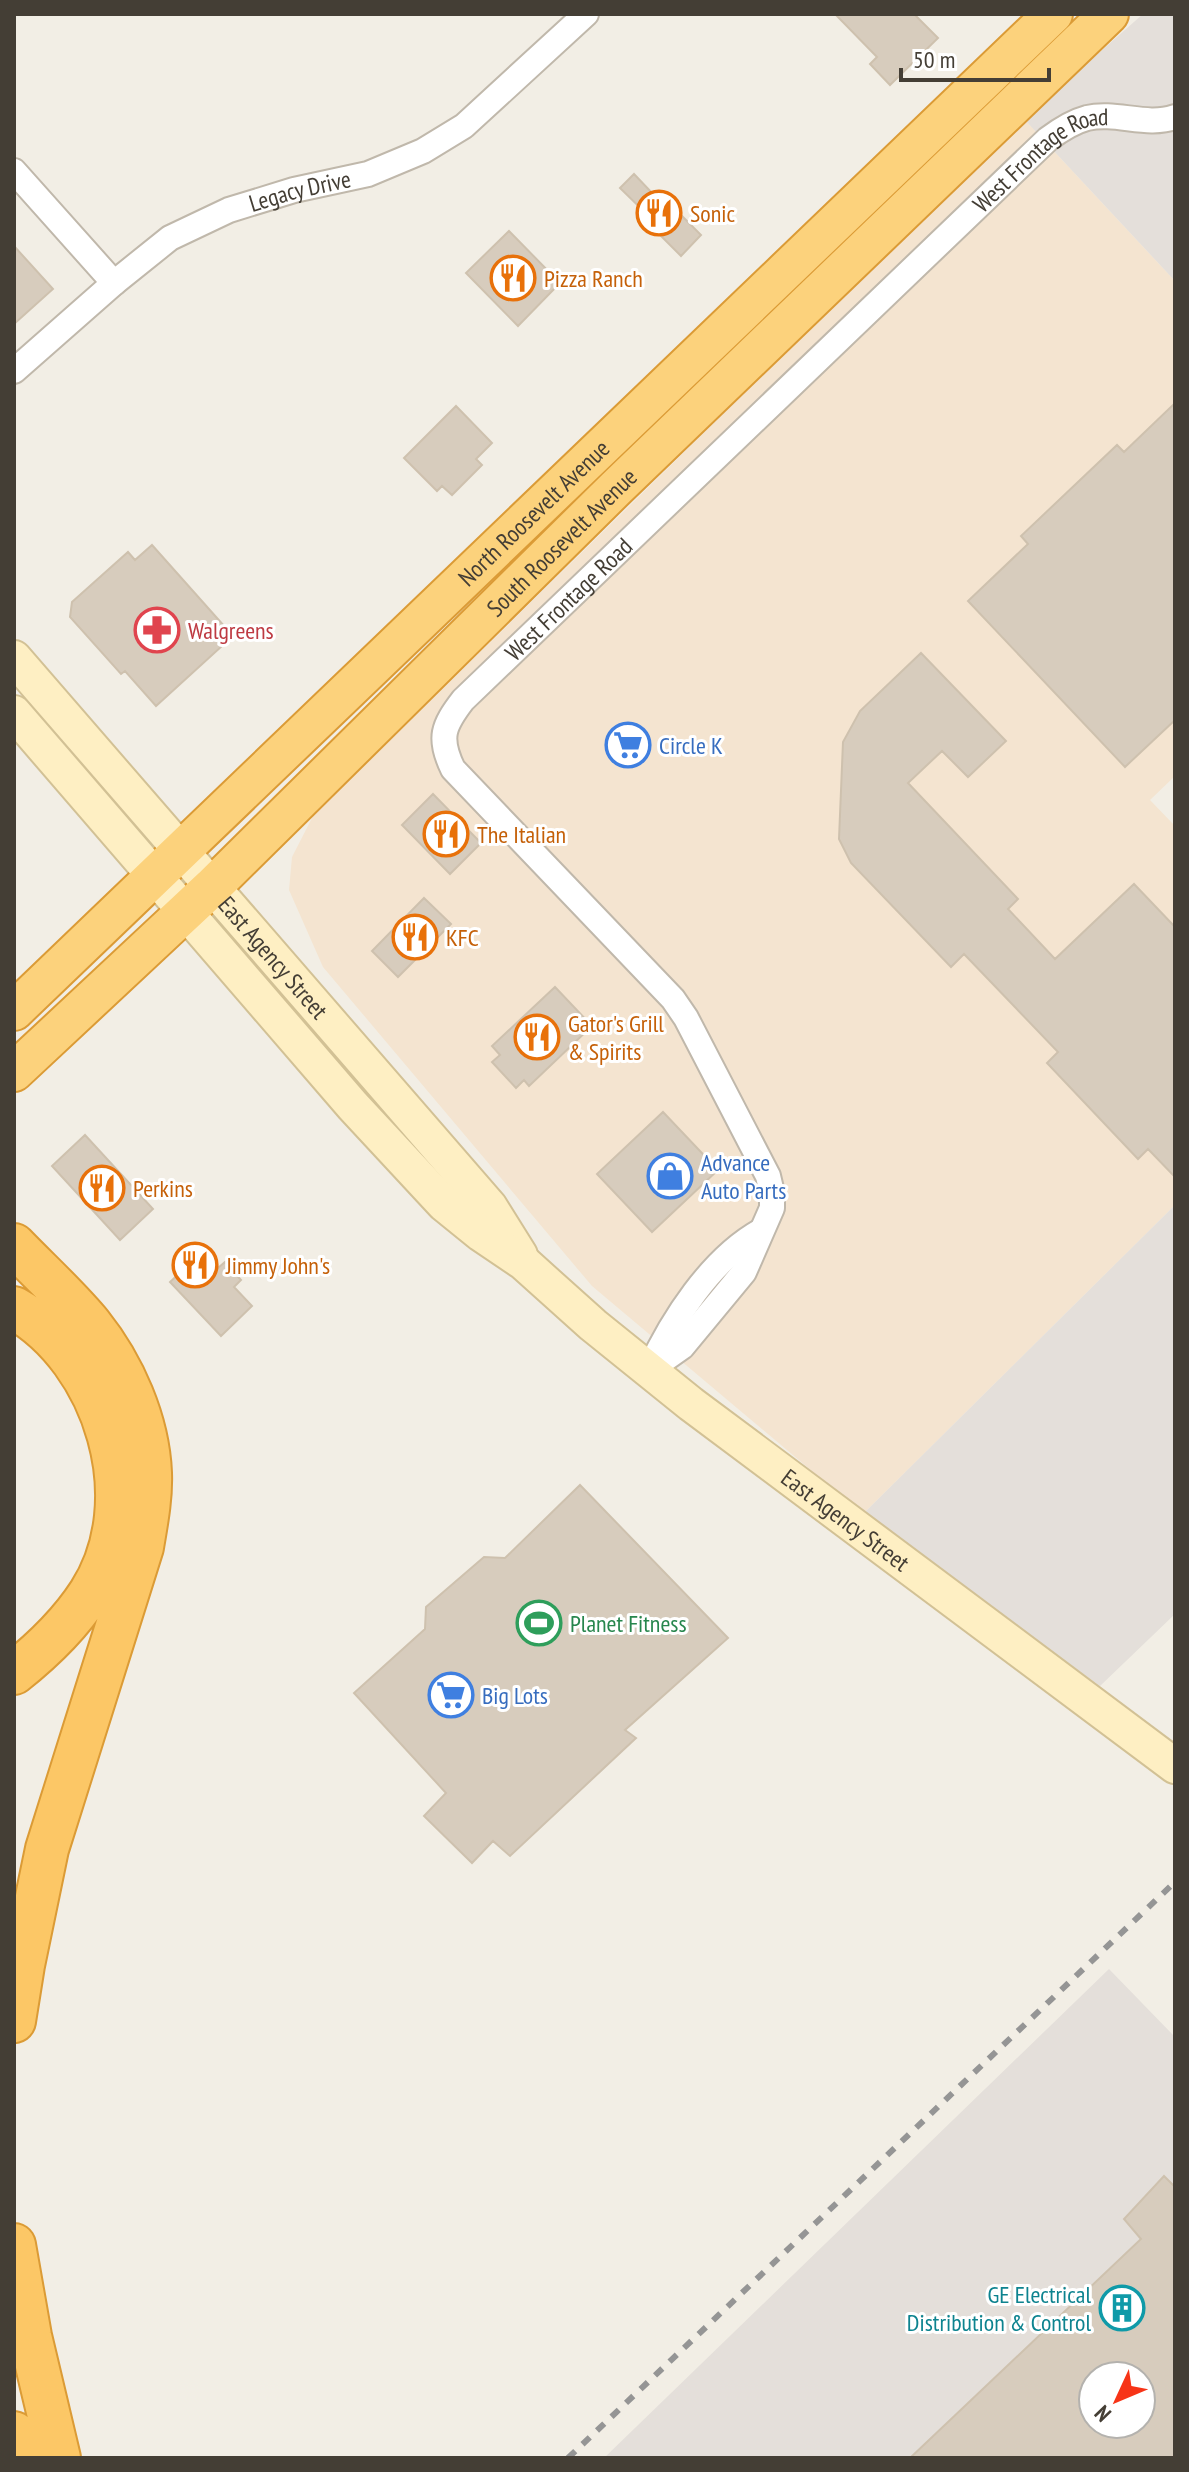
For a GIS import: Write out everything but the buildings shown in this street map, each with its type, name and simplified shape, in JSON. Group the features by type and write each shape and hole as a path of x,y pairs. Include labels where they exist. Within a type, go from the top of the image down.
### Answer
{"highway":[{"name":"North Roosevelt Avenue","path":"14,1011 1053,14"},
{"name":"South Roosevelt Avenue","path":"14,1072 199,900 616,488 1109,14"},
{"path":"14,1245 91,1324 114,1359 131,1393 145,1439 150,1472 142,1547 47,1849 14,2021"},
{"path":"14,1308 50,1334 90,1388 106,1423 115,1459 118,1493 105,1564 91,1592 44,1649 14,1673"},
{"path":"14,2245 30,2336 59,2458"},
{"path":"14,2433 21,2458"}],"main road":[{"name":"East Agency Street","path":"14,658 169,863 425,1185 481,1234 524,1263 648,1371 1175,1766"},
{"name":"East Agency Street","path":"14,713 169,863"}],"street":[{"name":"Legacy Drive","path":"14,371 170,238 229,210 294,190 368,174 423,151 464,126 586,14"},
{"name":"West Frontage Road","path":"648,1371 676,1319 720,1264 743,1241 761,1231 772,1208 768,1176 686,1018 659,983 453,769 445,754 444,732 448,721 463,700 1048,139 1068,125 1089,117 1152,122 1175,117"},
{"path":"14,171 114,283"}],"shaded area":[{"path":"1143,14 1175,14 1175,281 1024,119"},
{"path":"1024,119 1175,281 1175,776 1150,800 1175,826 1175,1205 863,1514 592,1286 323,967 289,890 292,857 313,816"},
{"path":"1175,1205 1175,1614 1100,1686 863,1514"},
{"path":"1109,1969 1175,2037 1175,2458 604,2458"}],"railway":[{"path":"568,2458 1175,1882"}],"place":[{"name":"Sonic","path":"659,213"},
{"name":"Pizza Ranch","path":"513,278"},
{"name":"Walgreens","path":"157,630"},
{"name":"Circle K","path":"628,745"},
{"name":"The Italian","path":"446,834"},
{"name":"KFC","path":"415,937"},
{"name":"Gator's Grill & Spirits","path":"537,1037"},
{"name":"Advance Auto Parts","path":"670,1176"},
{"name":"Perkins","path":"102,1188"},
{"name":"Jimmy John's","path":"195,1265"},
{"name":"Planet Fitness","path":"539,1623"},
{"name":"Big Lots","path":"451,1695"},
{"name":"GE Electrical Distribution & Control","path":"1122,2308"}]}
